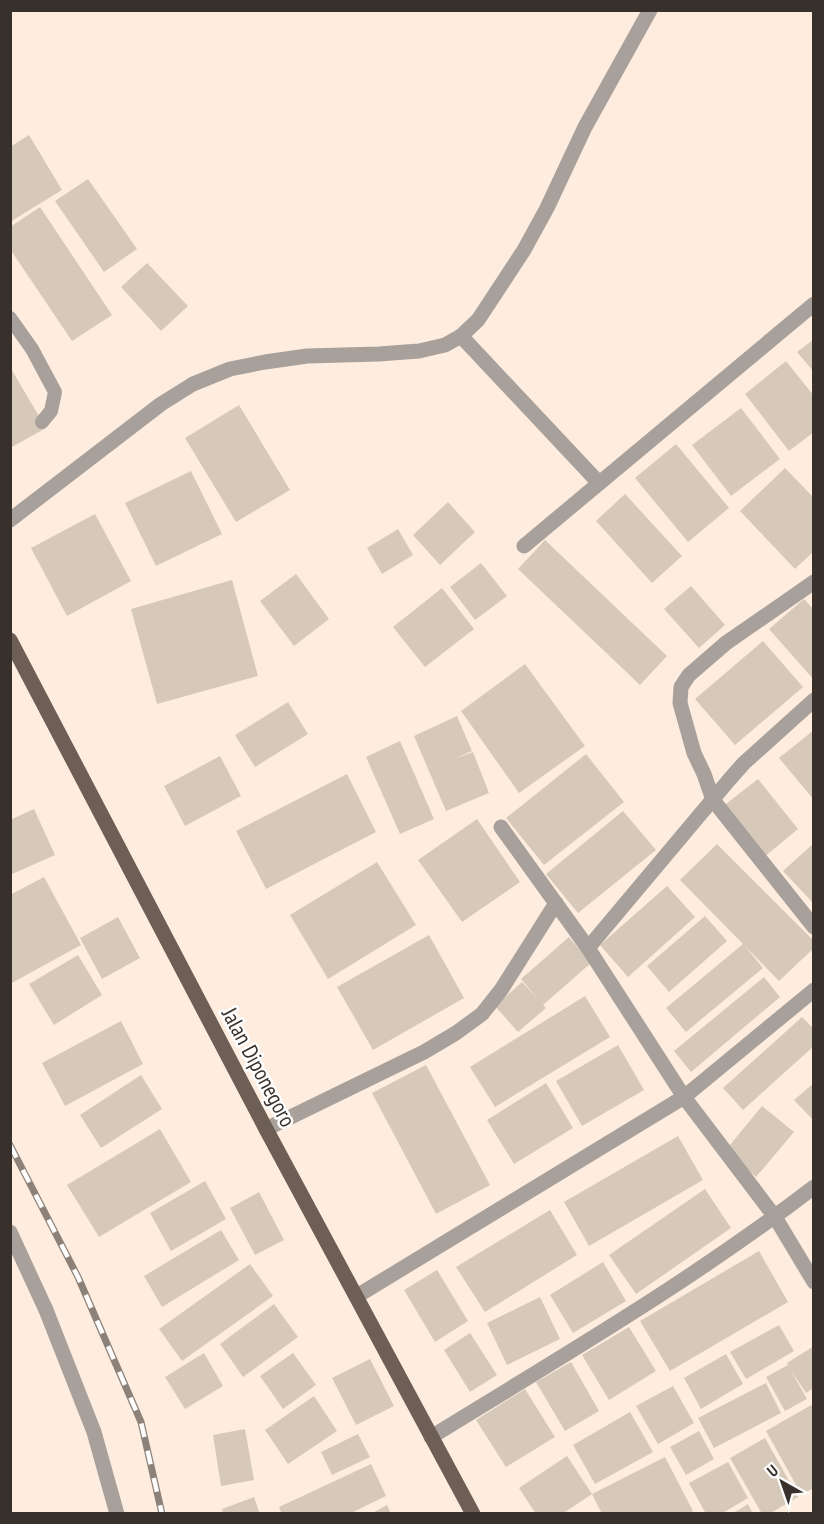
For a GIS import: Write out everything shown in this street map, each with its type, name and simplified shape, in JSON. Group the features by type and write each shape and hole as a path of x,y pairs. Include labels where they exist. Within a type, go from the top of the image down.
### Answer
{"main road":[{"name":"Jalan Diponegoro","path":"10,640 16,661 473,1514"}],"street":[{"path":"10,520 153,410 193,384 230,369 285,358 418,351 445,345 460,336 478,320 524,250 547,208 585,127 650,10"},
{"path":"524,546 813,304"},
{"path":"460,336 599,483"},
{"path":"813,582 726,643 689,675 681,687 680,703 694,753 704,774 712,800 813,927"},
{"path":"588,948 744,764 813,700"},
{"path":"501,827 588,948 684,1097 775,1217 813,1282"},
{"path":"266,1129 424,1052 482,1014 501,990 556,903"},
{"path":"357,1296 684,1097 813,990"},
{"path":"431,1437 626,1318 775,1217 813,1187"},
{"path":"10,1232 46,1310 94,1432 117,1514"}],"lane":[{"path":"10,318 32,349 55,392 51,411 42,422"}],"building":[{"path":"29,135 62,190 10,222 10,147"},
{"path":"88,179 137,249 104,272 55,201"},
{"path":"40,207 112,315 72,341 10,249 10,227"},
{"path":"147,263 188,306 161,331 121,287"},
{"path":"814,339 814,372 797,352"},
{"path":"786,361 814,396 814,432 789,451 745,394"},
{"path":"10,367 46,428 10,448"},
{"path":"239,405 290,490 236,522 185,438"},
{"path":"741,408 780,459 731,496 692,445"},
{"path":"676,444 729,508 688,542 635,478"},
{"path":"785,468 814,498 814,551 795,569 740,511"},
{"path":"191,471 222,534 156,566 125,503"},
{"path":"625,494 682,556 652,583 596,521"},
{"path":"448,502 475,532 440,565 413,535"},
{"path":"95,514 131,581 67,616 31,548"},
{"path":"398,529 413,555 382,574 367,548"},
{"path":"545,540 667,656 640,685 518,569"},
{"path":"481,563 507,596 475,620 450,587"},
{"path":"296,574 329,619 294,646 260,601"},
{"path":"232,580 258,676 157,704 131,609"},
{"path":"691,586 725,625 699,648 664,609"},
{"path":"442,588 474,629 425,667 393,627"},
{"path":"804,599 814,610 814,680 769,629"},
{"path":"763,641 803,687 735,745 695,699"},
{"path":"525,664 585,746 519,793 461,711"},
{"path":"288,702 308,734 255,767 235,735"},
{"path":"457,716 472,751 454,759 473,752 489,793 446,811 414,736"},
{"path":"814,730 814,800 779,758"},
{"path":"400,741 434,819 400,834 366,757"},
{"path":"586,754 624,802 544,865 506,818"},
{"path":"220,756 241,796 185,826 164,786"},
{"path":"347,774 376,832 266,889 236,831"},
{"path":"758,779 798,829 763,858 722,807"},
{"path":"34,809 55,855 10,875 10,820"},
{"path":"623,811 656,850 578,913 546,874"},
{"path":"477,819 520,882 462,922 418,860"},
{"path":"814,843 814,904 783,871"},
{"path":"717,844 814,941 814,948 779,981 745,946 763,968 686,1032 666,1008 743,944 680,880"},
{"path":"377,862 416,925 328,979 290,915"},
{"path":"44,877 81,945 10,984 10,895"},
{"path":"667,886 695,917 628,977 600,945"},
{"path":"705,916 727,941 669,992 647,966"},
{"path":"118,917 140,958 102,979 80,938"},
{"path":"429,935 464,998 373,1050 337,987"},
{"path":"569,937 591,963 543,1005 546,1008 518,1032 495,1006 522,982 539,1000 521,979"},
{"path":"78,955 102,995 54,1025 29,984"},
{"path":"764,977 780,997 691,1072 674,1051"},
{"path":"585,996 610,1037 495,1107 470,1067"},
{"path":"802,1017 814,1029 814,1046 743,1110 723,1088"},
{"path":"121,1021 143,1064 65,1106 42,1063"},
{"path":"618,1045 644,1090 582,1126 556,1081"},
{"path":"426,1065 490,1185 436,1214 372,1093"},
{"path":"141,1075 162,1109 101,1148 80,1115"},
{"path":"546,1083 573,1128 514,1164 487,1120"},
{"path":"814,1083 814,1121 794,1100"},
{"path":"762,1106 794,1132 756,1177 725,1151"},
{"path":"160,1129 191,1182 99,1237 67,1185"},
{"path":"678,1136 703,1180 589,1246 564,1202"},
{"path":"205,1181 226,1219 171,1251 150,1213"},
{"path":"705,1189 731,1228 636,1294 609,1255"},
{"path":"259,1192 284,1240 255,1255 230,1208"},
{"path":"550,1210 577,1255 485,1312 456,1267"},
{"path":"221,1230 239,1260 162,1307 144,1276"},
{"path":"759,1251 788,1302 670,1371 640,1321"},
{"path":"603,1262 626,1301 573,1333 550,1295"},
{"path":"250,1264 273,1296 182,1361 159,1329"},
{"path":"437,1270 468,1321 435,1342 404,1290"},
{"path":"540,1297 560,1339 507,1365 487,1323"},
{"path":"274,1304 298,1337 243,1377 220,1344"},
{"path":"779,1325 794,1351 746,1379 730,1352"},
{"path":"629,1327 656,1371 609,1400 582,1355"},
{"path":"470,1333 497,1375 470,1392 444,1350"},
{"path":"814,1346 814,1388 806,1393 790,1369 807,1399 785,1411 766,1377 788,1365 787,1363"},
{"path":"204,1353 223,1386 185,1409 165,1377"},
{"path":"293,1353 316,1385 283,1409 260,1376"},
{"path":"726,1354 743,1384 701,1409 684,1378"},
{"path":"370,1359 394,1406 356,1425 332,1378"},
{"path":"571,1362 599,1411 565,1431 536,1382"},
{"path":"766,1383 781,1413 714,1448 698,1418"},
{"path":"673,1386 694,1423 658,1444 636,1406"},
{"path":"525,1389 555,1437 506,1467 476,1420"},
{"path":"314,1396 337,1431 288,1464 265,1430"},
{"path":"811,1405 814,1409 814,1488 801,1494 766,1431"},
{"path":"630,1412 653,1452 595,1484 573,1445"},
{"path":"245,1429 254,1480 221,1486 213,1435"},
{"path":"699,1431 714,1459 686,1475 670,1447"},
{"path":"358,1434 370,1457 332,1475 321,1452"},
{"path":"765,1438 798,1497 769,1514 762,1514 730,1458"},
{"path":"567,1456 592,1494 562,1514 536,1514 519,1488"},
{"path":"665,1457 693,1511 688,1514 602,1514 592,1494"},
{"path":"728,1462 748,1498 721,1514 706,1514 689,1483"},
{"path":"371,1464 386,1496 349,1514 282,1514 279,1507"},
{"path":"254,1497 260,1514 223,1514 222,1509"},
{"path":"748,1504 753,1514 732,1514"},
{"path":"387,1505 391,1514 371,1514"}],"railway":[{"path":"10,1145 78,1277 141,1422 162,1514"}]}
